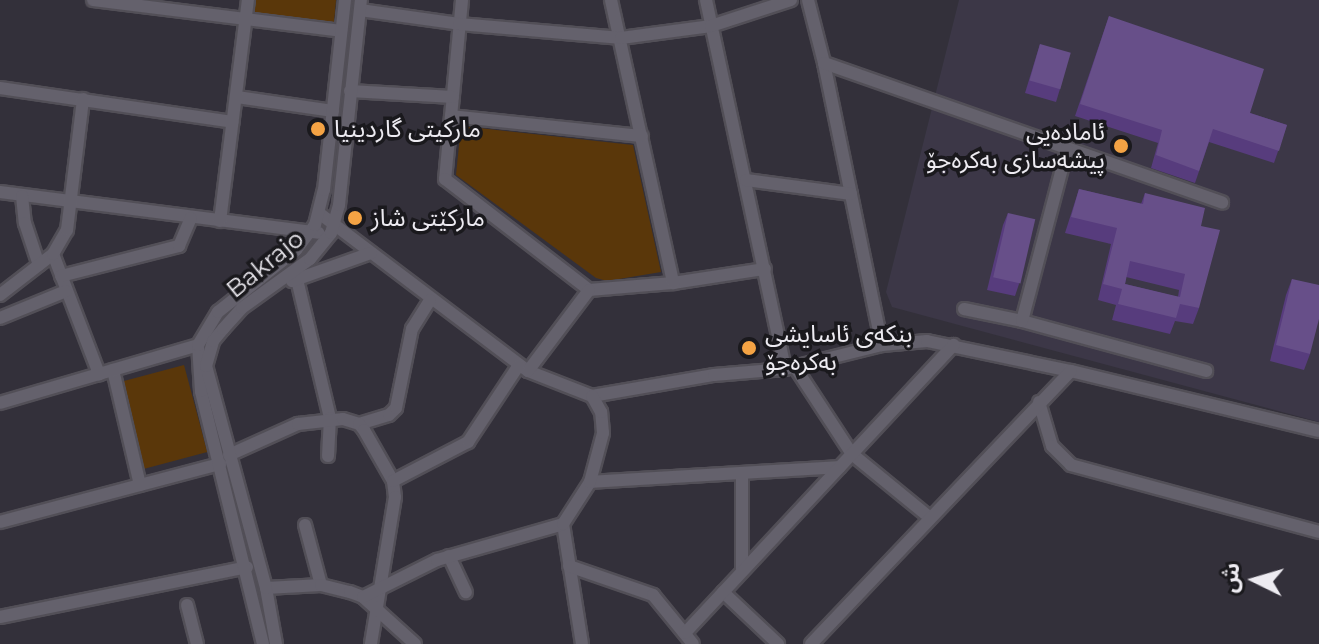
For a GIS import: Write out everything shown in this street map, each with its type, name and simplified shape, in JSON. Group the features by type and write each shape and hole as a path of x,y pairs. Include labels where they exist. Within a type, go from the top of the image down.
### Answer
{"street":[{"path":"93,0 341,31"},
{"path":"220,221 248,0"},
{"name":"Bakrajo","path":"276,644 266,588 201,391 198,345 218,312 296,250 311,232 319,213 345,0"},
{"path":"462,0 445,179 589,290 673,283 765,269"},
{"path":"611,0 673,283"},
{"path":"706,0 790,368 852,454 929,517"},
{"path":"360,5 459,24 621,38 711,26 791,0"},
{"path":"808,0 824,63 882,345"},
{"name":"Bakrajo","path":"262,638 207,382 208,353 213,341 242,308 296,275 332,230 339,205 360,5"},
{"path":"824,63 1222,202"},
{"path":"0,88 233,122"},
{"path":"350,91 453,97"},
{"path":"237,97 333,111"},
{"path":"0,295 53,254 67,230 73,202 83,99"},
{"path":"451,116 642,136"},
{"path":"1022,321 1067,150"},
{"path":"746,180 851,194"},
{"path":"0,192 311,232 332,230 349,237 524,368 592,396 714,375 790,368 882,345 927,341 1071,371 1319,431"},
{"path":"22,196 25,223 39,265"},
{"path":"319,213 332,230"},
{"path":"61,276 179,246 191,218"},
{"path":"328,456 330,418 296,275 371,253"},
{"path":"53,254 99,374"},
{"path":"393,481 468,442 589,290"},
{"path":"0,318 66,291"},
{"path":"0,522 225,460 298,424 330,418 359,424 389,415 396,408 412,329 430,300"},
{"path":"964,309 1022,321 1206,371"},
{"path":"0,403 198,345"},
{"path":"569,566 653,595 689,638 723,592 954,345"},
{"path":"113,370 140,485"},
{"path":"811,644 1071,371"},
{"path":"582,644 563,524 590,482 603,433 601,412 592,396"},
{"path":"1039,402 1052,446 1071,465 1319,532"},
{"path":"359,424 393,481 395,507 371,644"},
{"path":"590,482 840,467"},
{"path":"742,475 742,571"},
{"path":"363,597 449,556 563,524"},
{"path":"305,525 321,585"},
{"path":"449,556 466,592"},
{"path":"0,617 247,567"},
{"path":"266,588 321,585 363,597 415,644"},
{"path":"723,592 778,644"},
{"path":"187,605 197,644"},
{"path":"249,644 262,638"}],"shaded area":[{"path":"254,0 336,0 334,22 252,16"},
{"name":"ئامادەیی پیشەسازی بەکرەجۆ","path":"959,0 1319,0 1319,422 892,307 886,292"},
{"path":"461,126 633,145 661,272 607,281 596,278 456,175"},
{"path":"184,365 207,452 144,469 120,382"}],"building":[{"path":"1109,16 1264,69 1250,113 1287,125 1279,151 1213,129 1199,171 1156,155 1162,130 1080,104"},
{"path":"1040,44 1071,53 1060,89 1030,81"},
{"path":"1079,189 1143,204 1145,193 1205,208 1201,226 1220,230 1199,308 1180,304 1176,318 1118,304 1122,289 1103,284 1117,228 1071,217","holes":["1130,261 1185,274 1180,297 1125,284"]},
{"path":"1008,213 1035,219 1020,284 993,277"},
{"path":"1292,279 1319,285 1319,319 1310,354 1276,345"}],"place":[{"name":"مارکیتی گاردینیا","path":"318,129"},
{"name":"ئامادەیی پیشەسازی بەکرەجۆ","path":"1121,146"},
{"name":"مارکێتی شاز","path":"355,218"},
{"name":"بنکەی ئاسایشی بەکرەجۆ","path":"749,348"}]}
